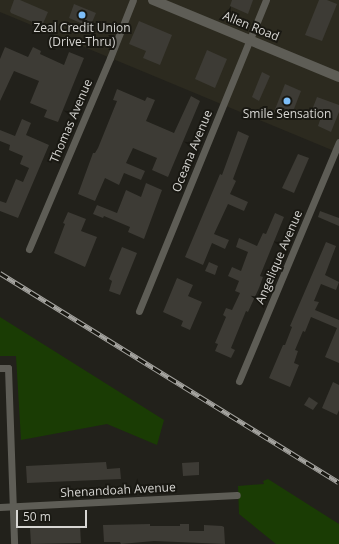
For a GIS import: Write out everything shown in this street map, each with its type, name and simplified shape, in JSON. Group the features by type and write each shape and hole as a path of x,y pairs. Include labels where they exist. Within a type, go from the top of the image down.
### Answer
{"main road":[{"name":"Allen Road","path":"153,0 339,77"}],"street":[{"name":"Thomas Avenue","path":"28,249 110,58 133,0"},
{"name":"Oceana Avenue","path":"139,311 266,0"},
{"name":"Angelique Avenue","path":"239,381 339,142"},
{"path":"0,368 8,368 14,544"},
{"name":"Shenandoah Avenue","path":"0,508 237,495"}],"shaded area":[{"path":"0,0 339,0 339,153 0,12"}],"green space":[{"path":"0,317 164,420 157,445 107,424 21,440 16,356 0,356"},
{"path":"268,479 339,524 339,544 276,544 239,514 238,486 264,484 263,481"}],"building":[{"path":"14,0 20,0 48,12 42,26 11,13 10,11"},
{"path":"232,0 253,0 248,14 230,6"},
{"path":"319,0 327,0 337,4 322,41 305,35"},
{"name":"Zeal Credit Union (Drive-Thru)","path":"74,4 96,13 90,27 69,18"},
{"path":"139,21 172,35 160,65 143,58 146,51 129,44"},
{"path":"5,47 28,57 33,47 41,51 40,54 64,65 69,52 84,58 58,122 44,117 47,110 30,103 39,81 14,71 0,101 0,59"},
{"path":"207,50 227,59 215,88 195,79"},
{"path":"262,72 270,76 259,101 252,97"},
{"name":"Smile Sensation","path":"285,84 301,91 290,119 274,112"},
{"path":"117,89 145,101 147,97 155,100 146,121 174,133 191,96 200,101 168,177 152,170 157,158 133,148 126,163 145,171 141,180 124,173 119,185 105,178 95,201 78,194 93,153 95,153 98,148 117,101 113,100"},
{"path":"317,97 339,105 339,112 331,132 318,126 322,114 312,110"},
{"path":"22,119 31,123 26,135 49,145 18,218 0,211 0,201 6,203 16,179 23,182 29,168 20,164 23,156 9,150 10,145 0,141 0,130 15,136"},
{"path":"238,131 249,136 233,179 236,181 230,194 248,202 244,211 228,204 214,234 229,240 225,249 212,243 203,265 185,257 220,174 222,175"},
{"path":"298,154 309,158 294,193 282,188"},
{"path":"146,183 162,190 144,239 128,232 130,227 104,216 103,218 93,214 97,205 117,213 126,190 141,197"},
{"path":"320,211 339,218 339,226 318,217"},
{"path":"68,212 86,219 81,231 97,237 85,267 54,253"},
{"path":"275,213 284,217 260,276 263,277 259,288 248,312 246,311 231,348 235,350 231,358 215,351 218,344 215,343 226,317 223,315 226,308 232,310 240,293 235,291 239,281 228,276 232,267 241,271 248,252 236,247 239,238 257,246 263,233 266,234"},
{"path":"326,242 336,246 325,275 339,282 336,290 321,284 314,301 319,302 315,310 339,320 339,363 325,357 337,328 311,317 295,350 298,351 294,363 299,365 290,387 269,378 283,345 285,345 292,327 290,326"},
{"path":"122,247 137,253 120,295 109,291 112,281 109,279"},
{"path":"209,262 218,266 215,275 205,271"},
{"path":"177,278 193,285 188,296 202,302 190,330 181,326 183,321 163,312"},
{"path":"333,382 339,385 339,410 337,415 322,408"},
{"path":"309,397 318,403 313,410 304,405"},
{"path":"106,462 107,469 120,468 121,479 27,483 26,466"},
{"path":"199,462 199,475 183,476 182,463"},
{"path":"150,524 150,526 180,526 180,524 189,524 189,531 204,531 204,525 222,526 224,527 225,544 154,541 121,544 120,542 104,542 103,525"},
{"path":"80,526 81,543 31,544 30,528"}],"railway":[{"path":"0,273 339,482"}],"place":[{"name":"Zeal Credit Union (Drive-Thru)","path":"82,15"},
{"name":"Smile Sensation","path":"287,101"}]}
